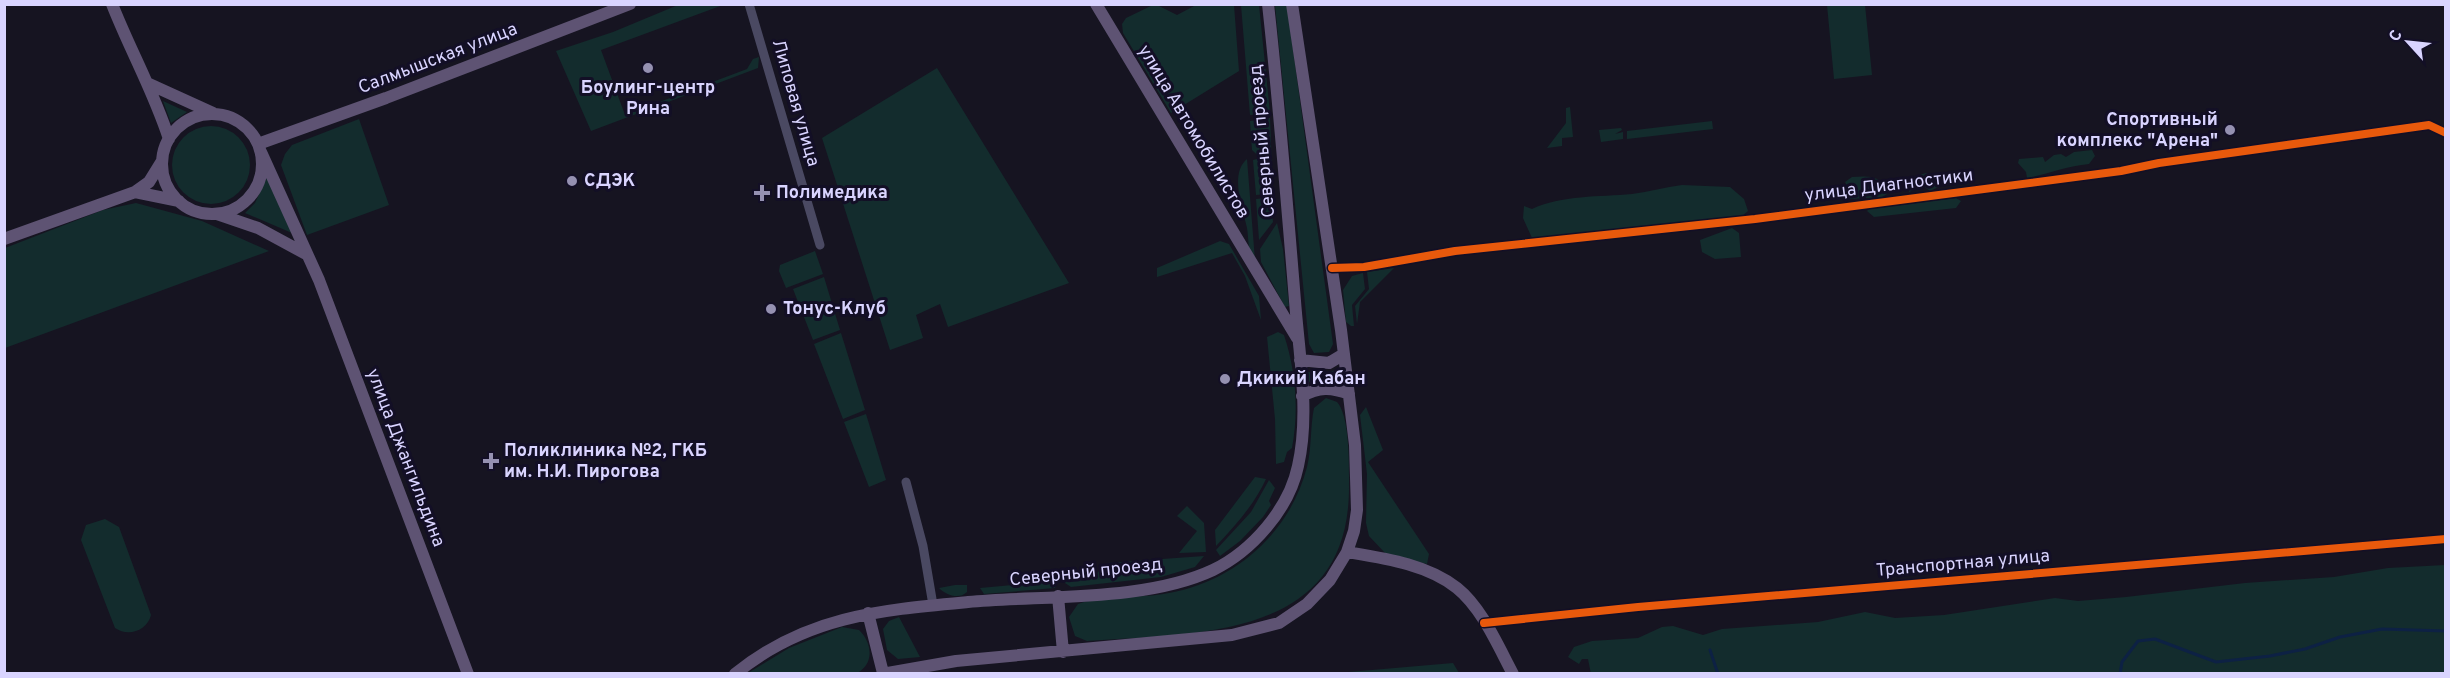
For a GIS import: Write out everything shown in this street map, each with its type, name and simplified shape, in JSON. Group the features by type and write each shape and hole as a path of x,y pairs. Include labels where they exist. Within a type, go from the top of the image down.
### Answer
{"main road":[{"path":"112,4 169,139"},
{"name":"Салмышская улица","path":"260,148 630,4"},
{"name":"улица Автомобилистов","path":"1096,4 1298,339"},
{"name":"Северный проезд","path":"735,674 776,644 817,626 868,613 933,605 1127,591 1170,584 1215,569 1250,544 1269,524 1294,481 1301,446 1302,396 1268,4"},
{"path":"868,613 882,673 956,660 1232,635 1279,623 1307,604 1330,580 1347,552 1354,531 1357,500 1355,445 1332,268 1292,4"},
{"path":"147,83 213,113 231,117 248,128 260,148 262,174 253,193 238,207 218,214"},
{"path":"4,239 135,192 149,182 162,160 169,139 180,125 195,116 213,113"},
{"name":"улица Джангильдина","path":"260,148 308,255 468,674"},
{"path":"162,160 163,175 169,189 179,201"},
{"path":"135,192 179,201 197,211 218,214 258,228 308,255"},
{"path":"1300,360 1329,363 1344,354"},
{"path":"1302,396 1316,389 1335,388 1349,394"},
{"path":"1347,552 1403,563 1458,589 1484,623 1513,674"},
{"path":"1058,596 1063,652"}],"street":[{"name":"Липовая улица","path":"749,4 820,245"},
{"name":"улица Диагностики","path":"1332,268 1364,267 1514,243 1755,219 2121,171 2159,163 2429,125 2445,133"},
{"path":"906,482 923,546 933,605"},
{"name":"Транспортная улица","path":"1484,623 1638,607 2445,539"}],"green space":[{"path":"1155,4 1177,15 1196,5 1234,5 1239,71 1171,113 1123,33 1122,24 1126,18"},
{"path":"678,5 723,5 601,50 625,115 747,69 753,59 759,57 758,68 591,131 556,51 613,32"},
{"path":"1241,5 1259,5 1270,113 1250,115"},
{"path":"1275,5 1287,5 1333,344 1329,352 1314,353 1309,344"},
{"path":"1827,5 1865,5 1872,75 1834,79"},
{"path":"937,68 1069,283 948,327 940,304 916,315 923,338 890,350 822,138"},
{"path":"163,101 187,112 171,123"},
{"path":"1570,107 1573,137 1562,138 1562,146 1547,148 1566,123 1566,108"},
{"path":"1270,118 1272,169 1252,150 1250,121"},
{"path":"359,119 389,205 307,235 281,165 285,154 292,145"},
{"path":"1712,121 1713,129 1627,139 1627,131"},
{"path":"203,126 219,126 233,132 244,143 250,157 250,173 244,187 233,198 219,204 203,204 189,198 178,187 172,173 172,157 178,143 189,132"},
{"path":"1621,128 1622,130 1615,134 1623,132 1623,139 1601,142 1599,130"},
{"path":"2092,150 2095,156 2089,164 2027,178 2026,172 2018,163 2019,159 2043,157 2045,162 2054,155 2061,154 2066,157 2074,152"},
{"path":"1247,159 1255,260 1249,249 1238,182 1242,165"},
{"path":"1257,159 1268,170 1269,184 1265,184 1266,194 1256,195 1253,160"},
{"path":"269,173 292,233 245,213 255,203"},
{"path":"1926,173 1943,177 1945,184 1930,191 1923,186 1909,192 1906,179"},
{"path":"1852,177 1869,177 1879,180 1883,183 1887,194 1882,197 1849,199 1850,191 1845,182"},
{"path":"1682,185 1730,187 1744,199 1748,211 1742,216 1532,238 1523,218 1524,206 1532,209 1555,201 1632,194"},
{"path":"1266,198 1267,207 1271,207 1273,222 1259,240 1256,199"},
{"path":"1956,198 1961,201 1956,208 1874,217 1867,211 1869,209"},
{"path":"136,203 202,221 269,251 5,348 5,248 103,210"},
{"path":"1277,223 1283,249 1289,306 1285,307 1261,262 1260,249"},
{"path":"1732,228 1739,233 1741,257 1715,259 1702,252 1700,240"},
{"path":"1220,241 1229,244 1259,296 1261,320 1245,276 1232,253 1157,277 1157,268"},
{"path":"815,251 823,274 786,288 779,271 780,265"},
{"path":"1394,268 1360,302 1357,324 1355,306 1369,289 1367,272"},
{"path":"1363,273 1365,289 1352,305 1354,326 1351,326 1346,322 1343,290 1352,276"},
{"path":"824,277 840,330 813,340 793,289"},
{"path":"1278,332 1284,335 1288,349 1294,377 1296,405 1292,448 1287,452 1284,462 1276,464 1275,419 1267,337"},
{"path":"841,333 865,410 843,419 814,344"},
{"path":"1339,369 1340,381 1323,379 1309,382 1308,372 1323,374"},
{"path":"1326,398 1337,402 1347,429 1349,486 1343,537 1324,574 1296,601 1260,618 1219,629 1175,635 1087,641 1075,636 1069,617 1078,604 1100,599 1158,595 1193,587 1216,578 1256,550 1288,513 1299,491 1309,460 1314,408"},
{"path":"1366,407 1383,450 1368,462 1429,554 1427,564 1386,554 1369,536 1366,523 1367,474 1360,415"},
{"path":"866,414 886,480 869,487 844,422"},
{"path":"1255,477 1266,479 1250,506 1216,546 1215,530"},
{"path":"1269,480 1275,488 1269,501 1271,505 1240,541 1220,556 1216,550 1251,512"},
{"path":"1187,506 1204,523 1206,552 1179,553 1197,531 1177,516"},
{"path":"105,519 119,527 151,615 146,625 136,631 126,632 115,628 81,540 86,525"},
{"path":"1204,556 1195,567 1161,577 1071,587 1064,580 1093,577 1107,563"},
{"path":"2445,565 2445,673 1591,674 1588,659 1582,659 1579,664 1568,657 1574,647 1592,641 1638,638 1662,627 1673,626 1703,635 1722,629 1818,622 1865,612 1895,618 1944,615 2055,598 2078,601 2126,597 2245,583 2334,577 2388,568"},
{"path":"1057,581 1055,588 984,594 980,588"},
{"path":"967,585 967,592 960,596 953,596 939,588"},
{"path":"899,617 920,657 898,659 887,650 883,629 889,621"},
{"path":"842,627 859,630 869,647 867,664 857,673 748,673 789,648"},
{"path":"1453,663 1459,673 1337,673"}],"waterway":[{"path":"2120,674 2122,662 2138,641 2155,639 2216,662 2270,656 2305,649 2340,637 2382,629 2446,631"},
{"path":"1710,650 1718,674"}],"cycle path":[{"path":"1332,268 1364,267 1455,251 1755,219 2121,171 2159,163 2429,125 2446,133"},
{"path":"1484,623 1638,607 2446,539"}],"place":[{"name":"Боулинг-центр Рина","path":"648,68"},
{"name":"Спортивный комплекс \"Арена\"","path":"2230,130"},
{"name":"СДЭК","path":"572,181"},
{"name":"Полимедика","path":"762,193"},
{"name":"Тонус-Клуб","path":"771,309"},
{"name":"Дкикий Кабан","path":"1225,379"},
{"name":"Поликлиника №2, ГКБ им. Н.И. Пирогова","path":"491,461"}]}
